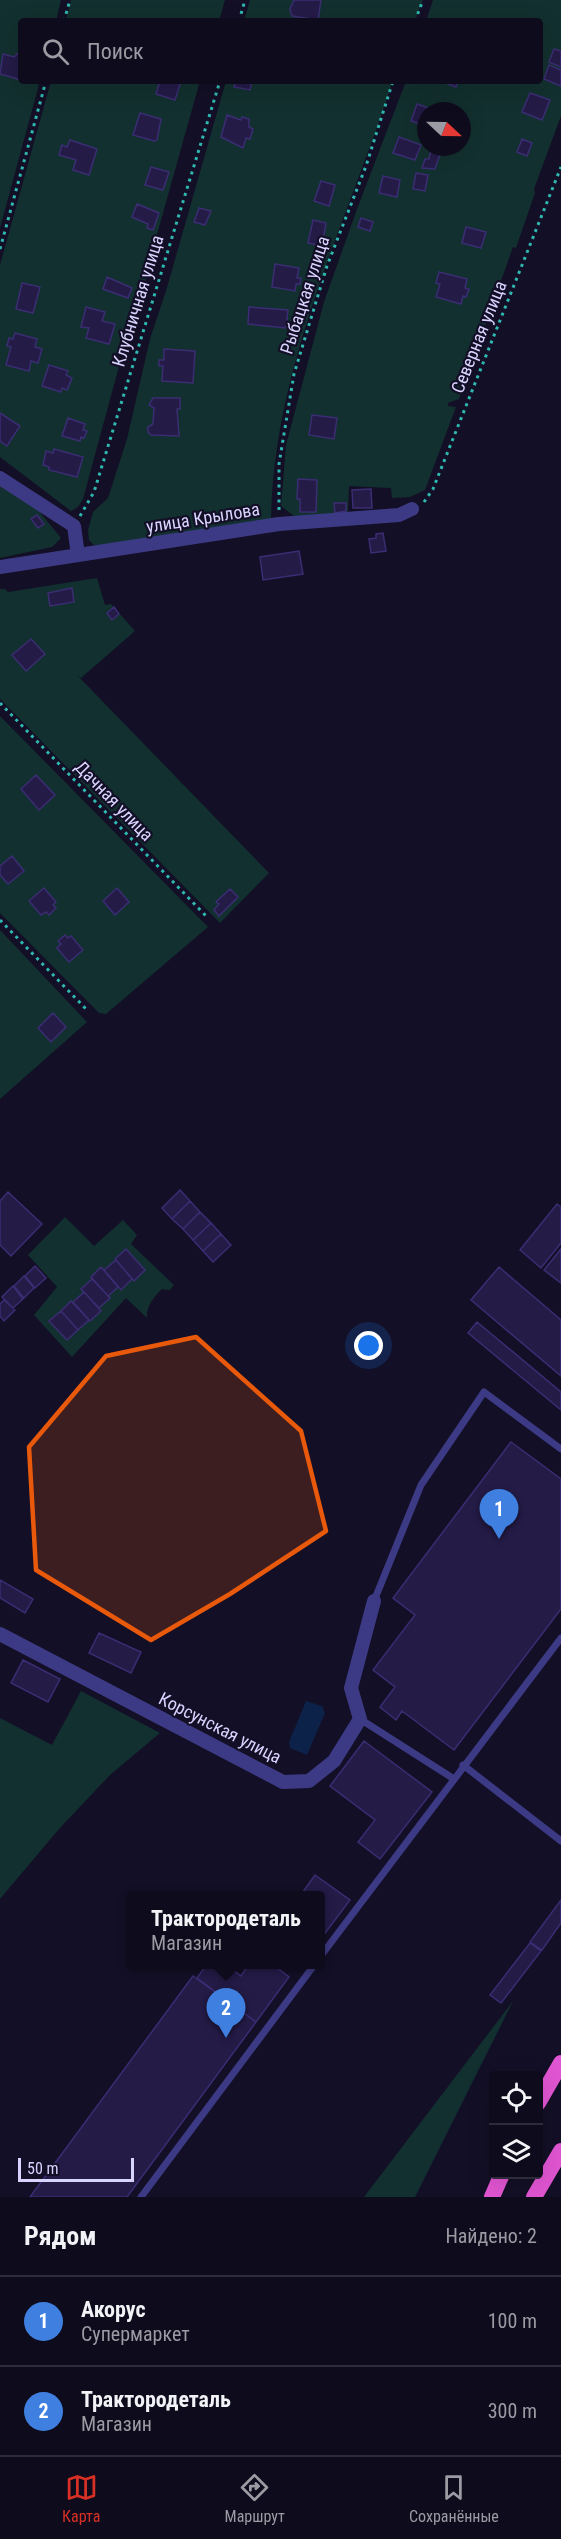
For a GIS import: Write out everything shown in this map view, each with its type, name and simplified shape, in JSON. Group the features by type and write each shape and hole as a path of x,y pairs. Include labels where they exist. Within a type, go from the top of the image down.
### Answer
{"highway":[{"path":"543,2094 561,2063"},
{"path":"534,2197 561,2151"},
{"path":"492,2197 500,2179"}],"street":[{"path":"0,478 74,526 78,555"},
{"name":"улица Крылова","path":"0,567 279,524 399,515 412,509"},
{"path":"360,1719 351,1688 374,1601"},
{"name":"Корсунская улица","path":"0,1634 283,1782 309,1781 334,1761 360,1719"}],"lane":[{"path":"374,1601 421,1485 484,1392 561,1449"},
{"path":"325,1952 463,1765 561,1638"},
{"path":"360,1719 454,1779"},
{"path":"463,1765 561,1841"},
{"path":"141,2197 312,1969"}],"path":[{"path":"65,18 70,0"},
{"path":"240,18 245,0"},
{"path":"416,18 423,0"},
{"path":"0,249 45,84"},
{"name":"Клубничная улица","path":"74,526 94,492 219,84"},
{"name":"Рыбацкая улица","path":"279,524 279,464 294,374 327,266 366,166 392,84"},
{"name":"Северная улица","path":"412,509 424,501 433,489 561,167"},
{"name":"Дачная улица","path":"0,704 208,918"},
{"path":"0,920 88,1011"}],"highlighted area":[{"path":"196,1337 301,1431 326,1531 230,1594 151,1640 36,1570 29,1447 106,1356"}],"green space":[{"path":"0,0 61,0 57,18 18,18 18,84 39,84 0,228"},
{"path":"71,0 225,0 220,18 67,18"},
{"path":"250,0 423,0 416,18 245,18"},
{"path":"433,0 561,0 561,116 534,189 535,193 516,248 513,247 459,399 448,403 448,406 456,407 425,490 410,497 392,498 391,488 349,486 348,514 295,517 281,506 286,445 324,302 405,84 543,84 543,18 427,18"},
{"path":"50,84 199,84 149,263 140,307 134,306 119,357 121,359 83,499 78,507 71,511 0,457 0,265"},
{"path":"225,84 392,84 314,299 297,354 284,410 275,467 271,525 96,547 89,540 88,530 93,512 108,498 127,439 150,339"},
{"path":"0,486 39,511 61,538 52,547 0,558"},
{"path":"97,578 105,605 111,604 135,631 81,678 77,675 269,873 220,923 0,699 0,589 8,592"},
{"path":"0,716 208,927 106,1014 99,1013 0,913"},
{"path":"0,930 87,1022 0,1099"},
{"path":"65,1217 94,1246 123,1220 137,1235 131,1244 174,1285 170,1290 162,1289 156,1295 149,1306 147,1318 126,1298 72,1357 34,1315 57,1287 28,1255"},
{"path":"81,1691 160,1733 110,1775 59,1829 0,1899 0,1718 52,1745"},
{"path":"513,2001 415,2197 364,2197"}],"water":[{"path":"306,1701 322,1706 325,1713 307,1755 290,1748 289,1742"}],"building":[{"path":"294,0 321,0 318,18 292,16 290,9"},
{"path":"554,49 561,51 561,67 549,62"},
{"path":"18,53 18,79 0,74 3,54 14,57"},
{"path":"549,65 561,70 561,86 544,79"},
{"path":"159,84 180,84 175,100 156,94"},
{"path":"235,84 251,84 250,90 234,87"},
{"path":"530,93 550,100 542,120 522,112"},
{"path":"417,104 417,123 411,121"},
{"path":"140,113 161,119 157,140 133,135"},
{"path":"227,115 241,120 242,117 249,119 249,127 253,129 250,139 246,138 243,148 221,137"},
{"path":"399,137 417,144 415,160 393,153"},
{"path":"522,139 532,143 527,156 517,152"},
{"path":"70,140 97,149 89,175 73,170 76,160 59,155 62,145 67,147"},
{"path":"430,156 439,156 435,169 422,168 425,159 429,159"},
{"path":"151,167 169,172 163,190 145,185"},
{"path":"416,173 428,175 425,191 413,189"},
{"path":"383,176 400,180 397,197 379,193"},
{"path":"321,181 335,185 329,206 314,201"},
{"path":"137,204 159,213 153,230 147,228 148,224 132,217"},
{"path":"199,208 211,211 205,225 194,222"},
{"path":"361,218 373,222 370,231 358,227"},
{"path":"313,220 326,223 322,246 308,243"},
{"path":"466,227 486,232 481,248 462,243"},
{"path":"275,264 299,268 297,278 301,278 300,284 296,284 295,291 272,287"},
{"path":"439,272 467,279 465,288 469,289 466,297 463,296 461,304 436,297 440,284 436,283"},
{"path":"107,277 132,288 128,298 103,289"},
{"path":"22,283 40,287 33,313 16,309"},
{"path":"86,307 105,312 102,321 115,324 109,344 86,338 89,328 81,327"},
{"path":"249,307 288,310 286,328 248,324"},
{"path":"15,333 37,339 35,347 42,349 38,363 31,361 29,371 6,365 11,347 7,346 9,338 13,339"},
{"path":"164,349 195,351 193,383 162,381 163,366 159,366 159,360 164,360"},
{"path":"49,365 68,371 66,375 72,378 67,390 62,388 61,392 42,386"},
{"path":"153,398 180,398 180,409 177,409 179,436 151,435 148,432 148,427 153,424 154,408 149,405"},
{"path":"0,413 20,426 7,446 0,441"},
{"path":"312,415 337,418 334,439 309,435"},
{"path":"68,418 85,424 83,430 87,431 80,441 62,436"},
{"path":"54,449 83,457 77,477 49,470 49,467 43,465 46,451 53,453"},
{"path":"298,479 317,480 316,512 300,512 300,499 297,499"},
{"path":"371,489 372,508 353,508 352,490"},
{"path":"334,503 346,503 346,511 335,513"},
{"path":"37,515 44,524 38,528 31,519"},
{"path":"383,533 386,551 371,553 369,539 376,538 376,534"},
{"path":"299,551 303,574 263,580 260,557"},
{"path":"72,588 74,602 50,606 48,593"},
{"path":"114,607 119,614 112,620 107,613"},
{"path":"31,639 45,654 26,671 12,655"},
{"path":"36,775 55,795 39,810 21,789"},
{"path":"132,815 140,823 132,830 125,821"},
{"path":"12,856 24,871 8,884 0,875 0,866"},
{"path":"44,888 56,902 53,905 56,908 49,915 46,912 41,915 29,901"},
{"path":"117,888 129,902 115,915 103,901"},
{"path":"230,889 238,897 219,916 214,910 219,904 216,902"},
{"path":"65,935 68,938 71,936 83,950 69,962 57,948 61,944 58,941"},
{"path":"53,1013 66,1027 51,1042 38,1028"},
{"path":"180,1190 190,1201 172,1219 162,1208"},
{"path":"8,1192 42,1224 11,1256 0,1245 0,1201"},
{"path":"190,1201 200,1212 183,1229 172,1219"},
{"path":"557,1204 561,1207 561,1243 541,1268 520,1250"},
{"path":"200,1212 211,1223 193,1240 183,1229"},
{"path":"211,1223 221,1234 203,1251 193,1240"},
{"path":"221,1234 231,1245 213,1262 203,1251"},
{"path":"126,1249 145,1270 134,1281 115,1259"},
{"path":"561,1249 561,1283 544,1270"},
{"path":"116,1260 132,1279 121,1290 104,1270"},
{"path":"35,1266 46,1278 35,1288 25,1276"},
{"path":"101,1267 118,1287 108,1296 91,1277"},
{"path":"499,1267 561,1320 561,1376 471,1300"},
{"path":"24,1276 34,1288 24,1298 14,1286"},
{"path":"92,1279 110,1298 99,1308 81,1289"},
{"path":"13,1286 23,1299 13,1308 2,1297"},
{"path":"84,1292 101,1311 90,1321 73,1302"},
{"path":"4,1300 15,1310 4,1321 0,1316 0,1304"},
{"path":"71,1301 89,1320 78,1330 61,1311"},
{"path":"61,1311 78,1330 67,1340 49,1321"},
{"path":"477,1322 561,1392 561,1410 468,1333"},
{"path":"511,1442 561,1479 561,1609 454,1750 402,1711 396,1720 380,1707 395,1687 373,1670 415,1615 393,1598"},
{"path":"0,1580 33,1599 25,1613 0,1598"},
{"path":"99,1633 141,1652 131,1673 89,1653"},
{"path":"23,1660 60,1679 48,1702 11,1683"},
{"path":"364,1741 432,1792 380,1859 358,1842 375,1820 330,1786"},
{"path":"315,1875 350,1900 325,1933 325,1891 304,1891"},
{"path":"561,1900 561,1923 542,1950 530,1942"},
{"path":"530,1943 541,1951 501,2003 490,1995"},
{"path":"203,1969 232,1969 241,1976 246,1969 279,1969 289,1977 256,2022 197,1978"},
{"path":"193,1976 256,2022 127,2197 30,2197"}],"place":[{"name":"Акорус","path":"499,1539"},
{"name":"Трактородеталь","path":"226,2038"}]}
